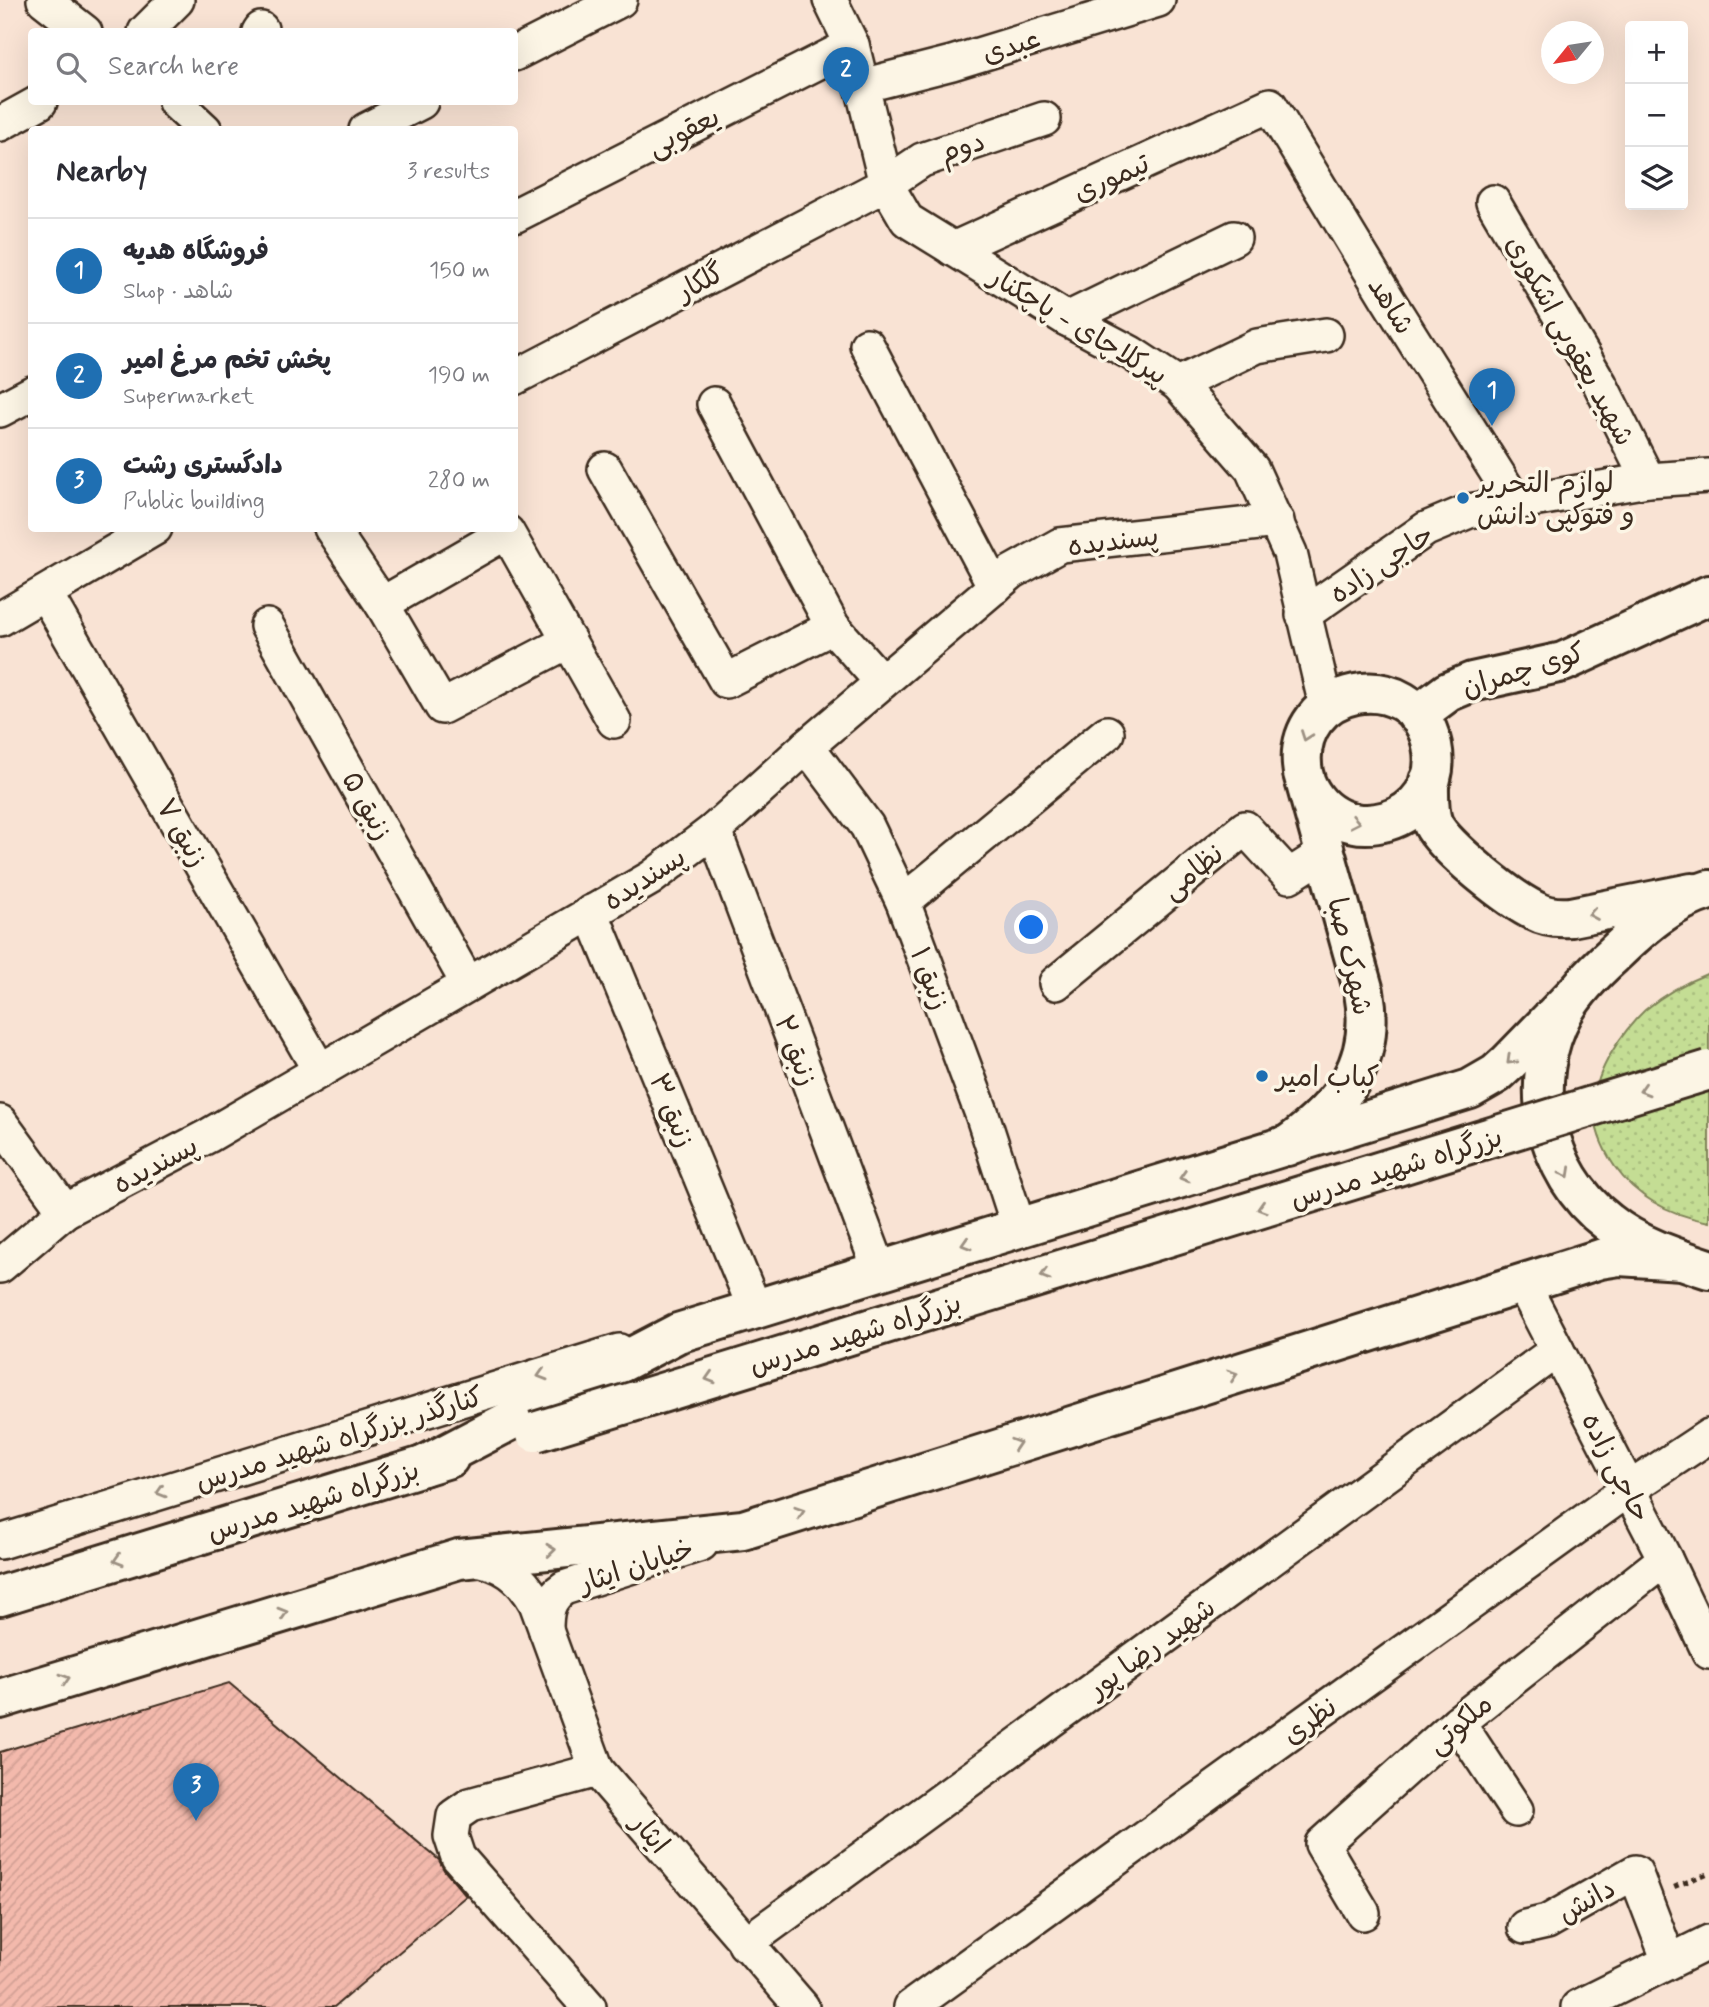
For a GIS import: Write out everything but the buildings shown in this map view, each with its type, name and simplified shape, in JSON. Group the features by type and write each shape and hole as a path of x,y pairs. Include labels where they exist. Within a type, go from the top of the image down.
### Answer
{"main road":[{"name":"کوی چمران","path":"1417,715 1448,692 1472,682 1563,662 1709,595"},
{"path":"1429,781 1419,799 1403,814 1384,822 1364,825 1343,820 1315,800 1305,781 1301,757 1303,740 1314,718 1326,706 1349,695 1374,692 1398,700 1417,715 1432,745 1430,811 1440,836 1522,904 1544,915 1562,918 1594,914 1709,890"},
{"name":"شهرک صبا","path":"1287,1146 1317,1121 1347,1087 1360,1065 1367,1042 1368,1016 1364,992 1305,781"},
{"path":"1695,1265 1625,1235 1605,1221 1573,1186 1555,1154 1544,1107 1545,1070 1553,1035 1563,1013 1591,975 1654,917 1686,898 1709,890"},
{"name":"بزرگراه شهید مدرس","path":"423,1466 678,1333 1287,1146 1482,1083 1508,1063 1576,993"},
{"name":"بزرگراه شهید مدرس","path":"5,1591 535,1432 1709,1070"},
{"path":"0,1699 459,1559 743,1530 1605,1258 1619,1256 1695,1265"}],"street":[{"path":"44,0 80,28"},
{"path":"149,28 177,0"},
{"path":"518,52 620,0"},
{"name":"پیرکلاچای - پاچکنار","path":"830,0 852,45 886,184 907,220 1067,319 1131,353 1178,384 1252,469 1290,553 1326,706"},
{"name":"عبدی","path":"862,86 952,63 1158,0"},
{"name":"یعقوبی","path":"518,214 852,45"},
{"path":"0,124 35,105"},
{"path":"374,126 415,105"},
{"name":"تیموری","path":"953,250 1270,105"},
{"name":"شاهد","path":"1270,105 1516,503"},
{"name":"دوم","path":"886,184 922,160 1044,119"},
{"name":"گلکار","path":"518,376 886,184"},
{"name":"شهید یعقوبی اشکوری","path":"1493,202 1600,384 1648,480"},
{"path":"1067,319 1234,238"},
{"path":"1178,384 1257,346 1326,335"},
{"path":"867,345 995,587"},
{"path":"0,410 28,395"},
{"path":"714,404 833,627 883,682"},
{"path":"606,469 726,681 833,627"},
{"name":"حاجی زاده","path":"1303,615 1426,529 1469,511 1648,480 1709,476"},
{"name":"پسندیده","path":"0,1266 65,1211 208,1136 651,878 714,830 807,746 1012,572 1060,545 1277,521"},
{"path":"0,619 148,532"},
{"path":"334,532 382,604 442,707 569,641"},
{"path":"382,604 507,532 614,721"},
{"name":"زنبق ۷","path":"45,593 320,1071"},
{"name":"زنبق ۵","path":"267,626 468,984"},
{"path":"903,902 1107,733"},
{"name":"زنبق ۱","path":"807,746 867,826 903,902 982,1114 1020,1228"},
{"name":"نظامی","path":"1056,983 1245,828 1289,876 1325,853"},
{"name":"زنبق ۲","path":"714,830 880,1271"},
{"name":"زنبق ۳","path":"591,912 755,1309"},
{"path":"0,1122 65,1211"},
{"name":"حاجی زاده","path":"1523,1283 1665,1559 1709,1652"},
{"name":"کنارگذر بزرگراه شهید مدرس","path":"0,1542 678,1333"},
{"name":"شهید رضا پور","path":"745,1944 1557,1350"},
{"name":"نظری","path":"924,2003 1629,1489 1709,1436"},
{"name":"خیابان ایثار","path":"547,1631 549,1604 564,1588 743,1530"},
{"path":"472,1558 495,1563 514,1573 536,1603 547,1631"},
{"name":"ملکوتی","path":"1363,1913 1322,1844 1458,1722 1665,1559"},
{"name":"ایثار","path":"547,1631 597,1770 802,2007"},
{"path":"1458,1722 1516,1810"},
{"path":"589,2007 458,1857 451,1836 454,1816 470,1805 597,1770"},
{"name":"دانش","path":"1525,1927 1547,1922 1635,1872 1669,1961"},
{"path":"1578,2007 1709,1942"}],"path":[{"path":"1646,1898 1709,1873"}],"green space":[{"path":"1709,973 1709,1222 1656,1204 1624,1178 1602,1144 1595,1119 1594,1102 1605,1065 1619,1040 1636,1019 1668,994"}],"place":[{"name":"پخش تخم مرغ امیر","path":"846,105"},
{"name":"فروشگاه هدیه","path":"1492,426"},
{"name":"لوازم التحریر و فتوکپی دانش","path":"1463,498"},
{"name":"کباب امیر","path":"1262,1076"},
{"name":"دادگستری رشت","path":"196,1821"}]}
